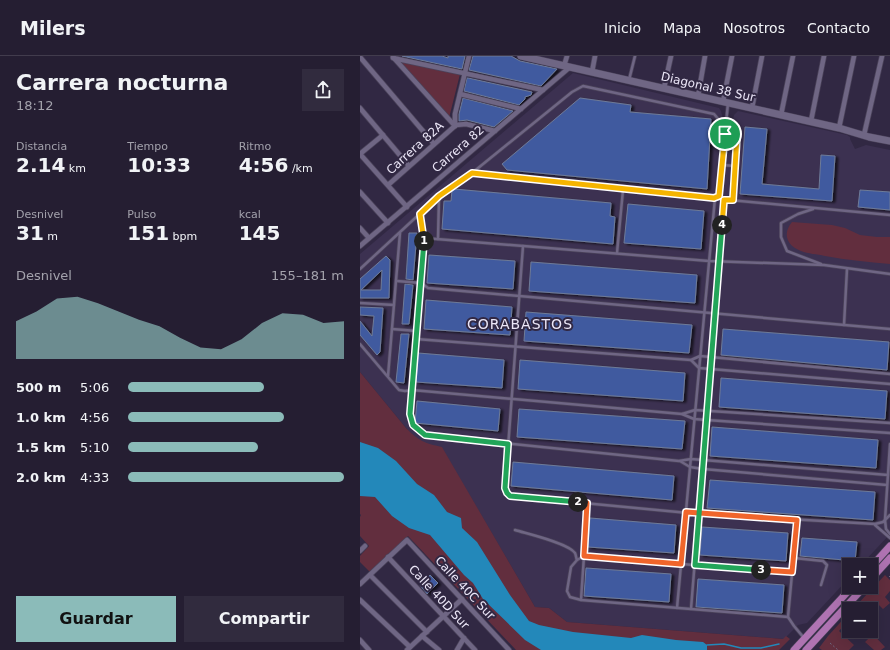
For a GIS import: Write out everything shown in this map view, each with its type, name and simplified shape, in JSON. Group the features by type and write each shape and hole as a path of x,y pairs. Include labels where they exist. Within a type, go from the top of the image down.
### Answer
{"main road":[{"path":"878,559 890,546"},
{"path":"878,571 890,558"},
{"path":"794,650 846,594"},
{"path":"806,650 857,594"},
{"path":"805,638 811,644"}],"street":[{"path":"454,126 455,114 469,56"},
{"name":"Diagonal 38 Sur","path":"521,56 781,114 890,142"},
{"path":"567,56 567,66"},
{"path":"592,72 595,56"},
{"path":"664,88 671,56"},
{"path":"698,96 705,56"},
{"path":"726,102 732,56"},
{"path":"752,108 762,56"},
{"path":"781,114 793,56"},
{"path":"811,121 824,56"},
{"path":"839,128 854,56"},
{"path":"864,135 882,56"},
{"path":"360,57 434,144"},
{"path":"392,57 543,90"},
{"path":"392,57 454,126"},
{"name":"Carrera 82","path":"360,246 543,90 567,66"},
{"path":"460,94 521,109"},
{"path":"360,108 409,166"},
{"path":"454,126 466,124 495,131"},
{"name":"Carrera 82A","path":"388,185 454,126"},
{"path":"383,135 360,154 407,206"},
{"path":"360,192 388,223"},
{"path":"360,228 369,238"},
{"name":"Calle 40C Sur","path":"388,557 407,540 509,650"},
{"path":"360,551 365,546"},
{"path":"360,584 388,557"},
{"name":"Calle 40D Sur","path":"388,557 424,597 444,615 475,650"},
{"path":"370,575 427,632"},
{"path":"360,600 409,649 462,599"},
{"path":"422,636 439,650"},
{"path":"456,650 464,638"},
{"path":"360,640 369,650"}],"lane":[{"path":"629,80 635,56"},
{"path":"360,269 439,196 472,173 572,92 583,86 714,114 726,128"},
{"path":"719,196 726,128 726,102"},
{"path":"725,134 737,136 733,200"},
{"path":"722,165 735,166"},
{"path":"472,173 622,190 890,215"},
{"path":"617,253 622,190"},
{"path":"438,239 439,196"},
{"path":"714,198 719,196"},
{"path":"719,196 724,200"},
{"path":"677,608 714,198"},
{"path":"691,609 724,200"},
{"path":"816,208 798,214 781,223 781,237 788,251 824,265"},
{"path":"420,214 424,238 410,414 413,425 425,435 679,461 691,459 888,475"},
{"path":"388,376 400,232"},
{"path":"424,238 709,261 824,265 890,274"},
{"path":"523,246 505,488 510,496 699,514 875,524 885,520 890,515"},
{"path":"844,325 847,269"},
{"path":"397,281 420,284 428,288 890,330"},
{"path":"360,303 394,304"},
{"path":"392,329 417,331"},
{"path":"416,338 691,360 700,356 890,374"},
{"path":"360,344 399,390 682,414 694,419 890,433"},
{"path":"691,360 699,368 890,384"},
{"path":"682,414 695,410 890,424"},
{"path":"890,444 885,520 886,529 890,534"},
{"path":"679,461 690,467 703,469 887,485"},
{"path":"580,600 587,503"},
{"path":"797,520 788,617 805,638"},
{"path":"875,524 890,538"},
{"path":"515,530 545,538 568,548 574,553 577,560"},
{"path":"788,617 580,600 570,597 567,591 571,567 577,560 584,556 792,572"},
{"path":"794,558 823,561 827,565 821,585"}],"path":[{"path":"830,643 838,650"}],"shaded area":[{"path":"397,60 460,74 449,118"},
{"path":"573,73 719,108 723,119 733,119 734,115 738,111 847,135 850,137 855,149 866,145 890,150 890,534 868,558 842,558 842,586 807,623 798,625 784,639 567,622 549,608 535,607 442,448 424,444 414,437 360,372 360,254"},
{"path":"792,222 832,225 845,228 860,235 890,237 890,264 841,259 796,249 789,243 787,235 787,231"},
{"path":"360,372 406,428 418,439 442,447 535,607 549,608 567,622 783,639 786,636 790,639 779,650 516,650 408,536 370,572 360,562 360,556 369,546 360,536"},
{"path":"885,575 890,580 890,591 885,597 890,603 883,609 878,602 860,602 867,594 878,594 878,582"},
{"path":"842,621 842,628 839,631 842,634 842,638 846,638 854,645 849,650 822,650 819,648"},
{"path":"869,638 877,638 885,647 881,650 874,650 865,642"}],"water":[{"path":"360,442 378,448 396,461 417,484 434,495 447,512 461,518 462,528 477,542 510,595 529,621 539,625 573,632 631,638 642,635 703,642 707,645 707,650 541,650 525,640 483,599 473,583 464,575 430,535 409,528 392,516 375,497 360,496"}],"building":[{"path":"402,56 442,56 448,58 448,56 465,56 462,69"},
{"path":"473,56 511,56 520,61 557,69 541,86 469,70"},
{"path":"467,78 532,92 531,95 525,97 519,105 464,91"},
{"path":"463,98 513,111 494,127 467,120 459,121"},
{"path":"580,98 631,105 630,112 711,119 707,189 507,170 502,164"},
{"path":"745,127 767,129 762,184 819,189 821,155 835,156 832,201 740,194"},
{"path":"452,190 611,203 610,216 615,217 613,244 442,229 444,201 451,201"},
{"path":"860,190 890,192 890,210 858,207"},
{"path":"628,204 704,211 701,249 624,243"},
{"path":"409,233 417,233 413,280 406,279"},
{"path":"429,255 515,261 513,289 427,283"},
{"path":"386,256 390,260 389,298 360,298 360,279","holes":["382,270 381,290 361,290"]},
{"path":"531,262 697,275 695,303 529,291"},
{"path":"405,284 413,285 409,324 402,324"},
{"path":"426,300 512,307 510,335 424,329"},
{"path":"360,307 383,308 380,352 377,355 360,335 360,321 372,336 374,316 360,315"},
{"path":"526,312 692,325 689,353 524,341"},
{"path":"723,329 889,342 887,370 721,355"},
{"path":"401,334 409,334 404,383 396,382"},
{"path":"418,353 504,360 502,388 416,382"},
{"path":"520,360 685,373 683,401 518,389"},
{"path":"721,378 887,391 885,419 719,407"},
{"path":"417,401 500,409 498,431 415,423"},
{"path":"519,409 685,421 682,449 517,437"},
{"path":"712,427 878,440 876,468 710,456"},
{"path":"513,462 674,476 672,500 511,486"},
{"path":"710,480 875,492 873,520 707,508"},
{"path":"590,518 676,525 674,553 588,547"},
{"path":"702,527 788,533 786,561 700,555"},
{"path":"802,538 857,542 855,558 842,558 842,560 800,556"},
{"path":"586,568 671,574 669,602 584,596"},
{"path":"430,575 438,583 427,594 420,585"},
{"path":"698,579 784,585 782,613 696,607"}],"waterway":[{"path":"707,645 724,644 741,648 761,648 779,644"}],"district":[{"name":"CORABASTOS","path":"520,324"}],"route":[{"path":"725,134 719,196 714,198 622,190 472,173 439,196 420,214 424,238 410,414 413,425 425,435 508,444 505,488 510,496 587,503 584,556 681,564 686,512 699,514 797,520 792,572 695,565 699,514 703,469 707,411 711,369 724,200 733,200 737,136 725,134"}]}
